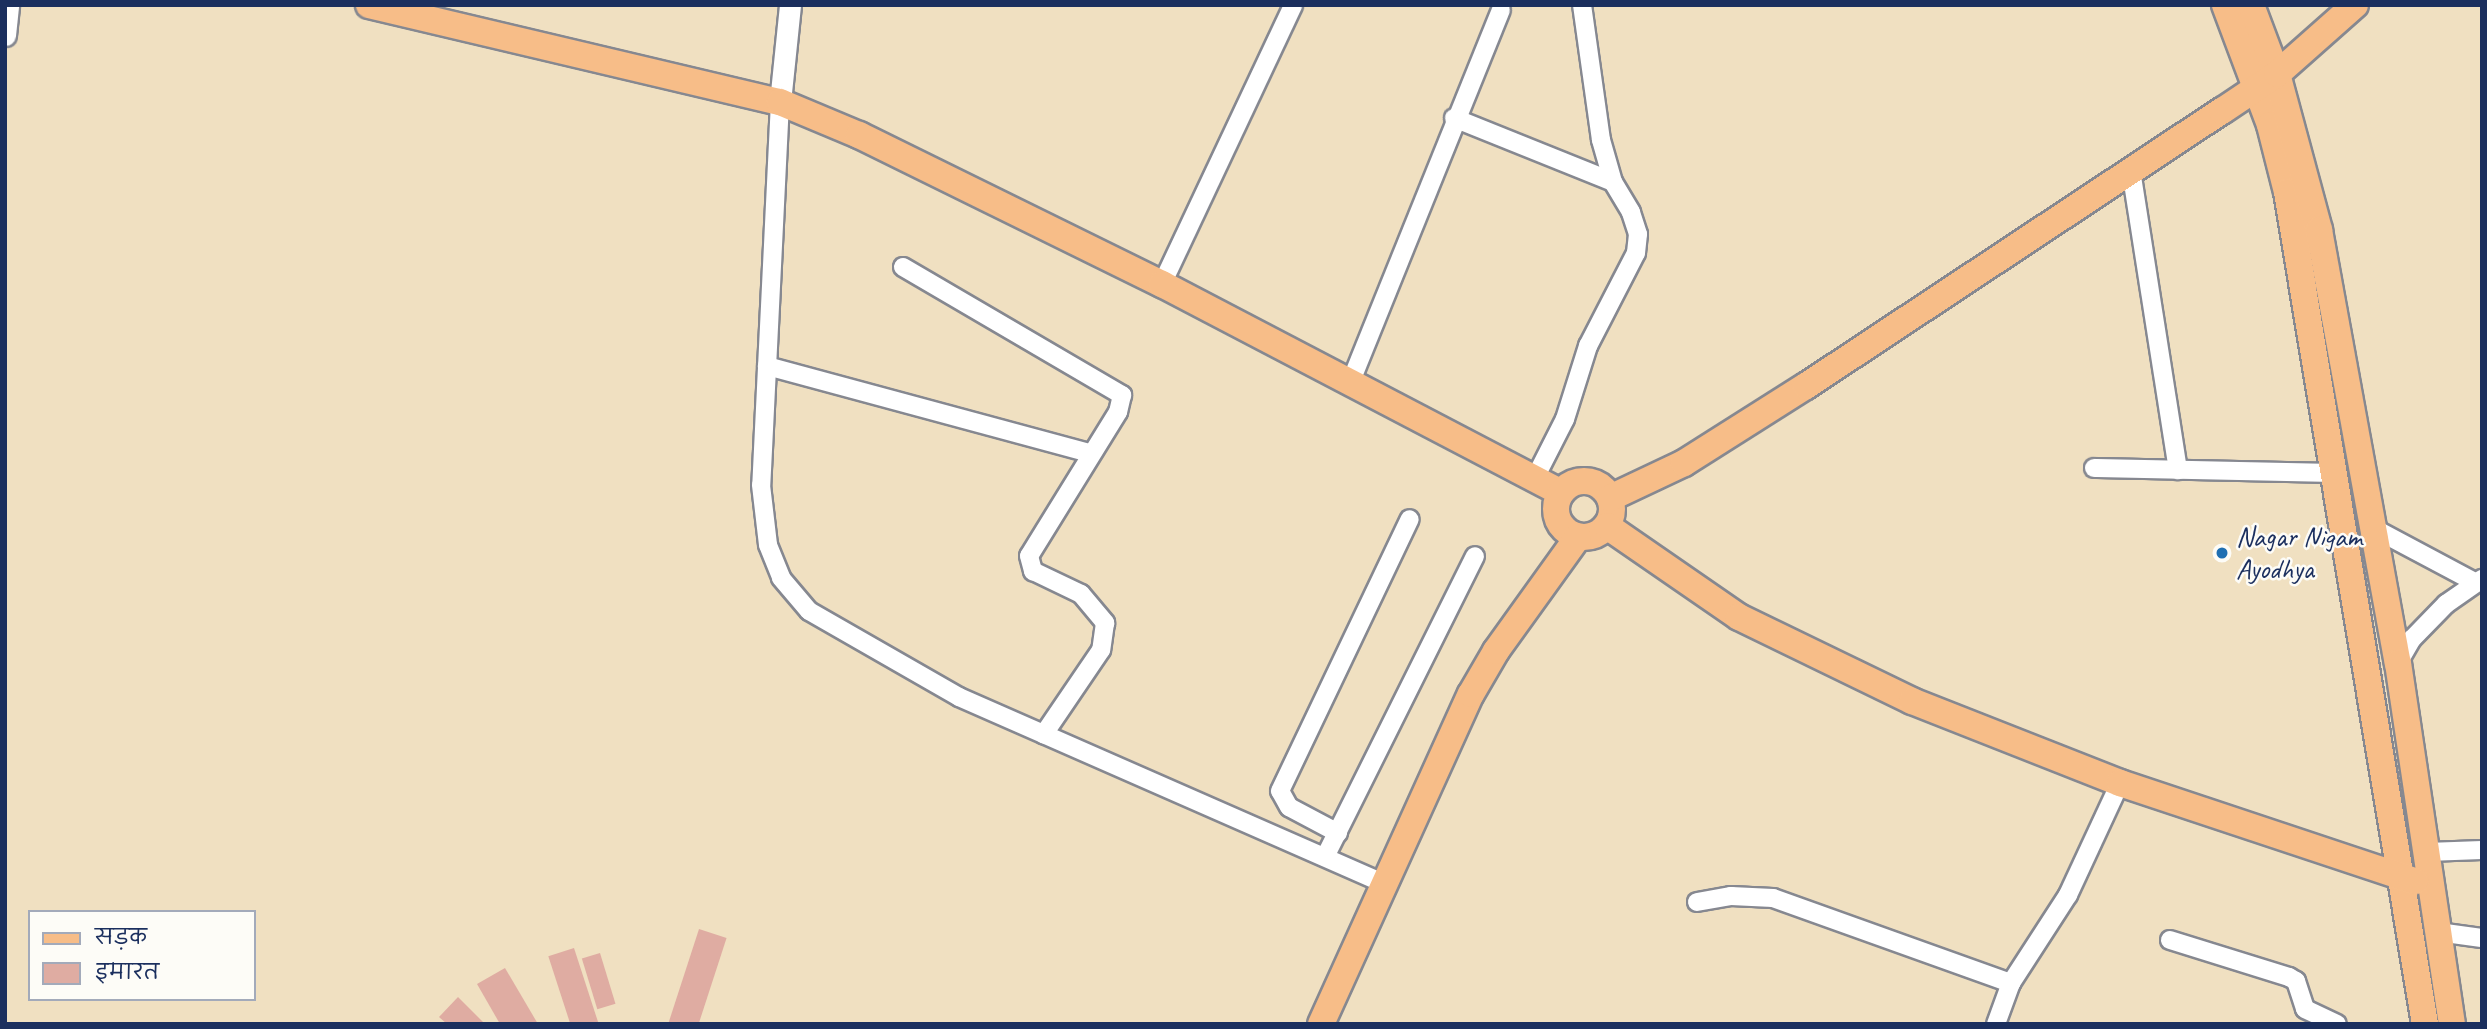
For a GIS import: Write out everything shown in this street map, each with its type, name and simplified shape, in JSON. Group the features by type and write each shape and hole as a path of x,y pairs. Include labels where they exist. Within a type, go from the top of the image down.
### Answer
{"main road":[{"path":"369,5 780,103 871,140 1162,284 1560,493"},
{"path":"2225,5 2270,125 2287,192 2337,473 2425,1024"},
{"path":"2251,5 2277,74 2319,230 2398,663 2452,1024"},
{"path":"1610,498 1695,456 2255,89 2277,74 2355,5"},
{"path":"1583,480 1600,485 1610,498 1607,526 1594,536 1578,537 1558,520 1560,493 1583,480"},
{"path":"1607,526 1687,585 1796,646 1912,701 2120,783 2430,886"},
{"path":"1321,1024 1383,883 1478,683 1578,537"}],"street":[{"path":"5,35 8,5"},
{"path":"790,5 780,103 761,485 768,545 781,578 809,611 959,697 1383,883"},
{"path":"1162,284 1293,5"},
{"path":"1535,478 1564,419 1588,346 1636,253 1638,234 1631,212 1613,182 1601,140 1581,5"},
{"path":"1351,381 1454,118 1501,10"},
{"path":"1454,118 1613,182"},
{"path":"2131,170 2178,470"},
{"path":"903,267 1117,389 1123,403 1089,453 1028,565 1091,601 1105,623 1106,638 1044,734"},
{"path":"767,366 1089,453"},
{"path":"2094,468 2337,473"},
{"path":"1338,832 1289,807 1280,791 1410,519"},
{"path":"2375,529 2477,580 2412,639 2398,663"},
{"path":"1325,857 1475,556"},
{"path":"1996,1024 2011,983 2068,895 2120,783"},
{"path":"2427,852 2482,850"},
{"path":"1697,902 1749,895 1784,901 2011,983"},
{"path":"2438,932 2482,938"},
{"path":"2171,940 2289,977 2296,981 2305,1009 2337,1024"}],"building":[{"path":"699,929 727,938 699,1024 668,1023"},
{"path":"574,948 599,1024 570,1024 548,956"},
{"path":"600,953 615,1004 597,1009 582,959"},
{"path":"505,968 538,1024 500,1024 477,984"},
{"path":"458,997 485,1024 447,1024 439,1017"}],"place":[{"name":"Nagar Nigam Ayodhya","path":"2222,553"}]}
